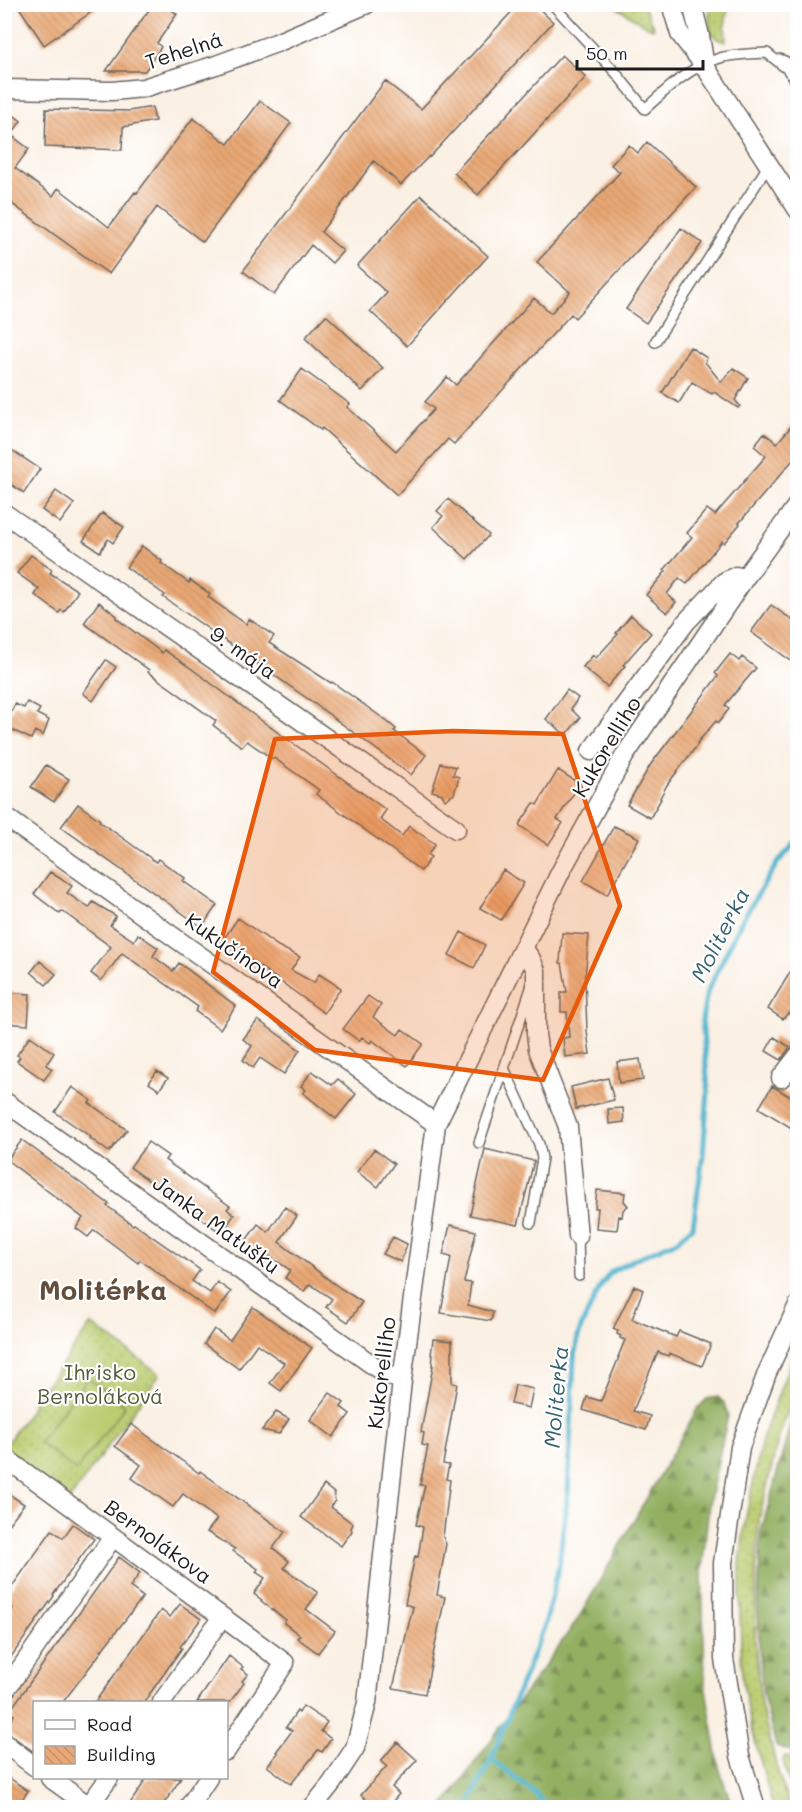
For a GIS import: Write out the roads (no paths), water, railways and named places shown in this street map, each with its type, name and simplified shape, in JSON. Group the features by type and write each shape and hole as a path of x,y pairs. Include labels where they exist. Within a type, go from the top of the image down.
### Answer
{"street":[{"name":"Tehelná","path":"4,89 112,91 143,88 276,43 367,4"},
{"path":"671,4 680,34 704,64 798,210"},
{"path":"694,7 704,64"},
{"name":"Kukorelliho","path":"312,1808 355,1748 367,1703 402,1382 436,1124 561,871 625,755 744,579 798,504"},
{"name":"9. mája","path":"4,513 456,830"},
{"name":"Kukorelliho","path":"591,751 686,622 724,582 735,576 744,579"},
{"name":"Kukučínova","path":"4,816 436,1124"},
{"path":"524,948 536,971 538,1049 568,1127 578,1236"},
{"path":"781,1078 798,1056"},
{"name":"Janka Matušku","path":"4,1101 381,1371 402,1382"},
{"path":"756,1808 740,1756 724,1659 723,1563 740,1447 767,1373 798,1305"},
{"name":"Bernolákova","path":"4,1457 285,1664 228,1748"},
{"path":"4,1692 113,1537"},
{"path":"163,1701 222,1617"},
{"path":"4,1743 33,1765"},
{"path":"51,1779 89,1806 108,1779"},
{"path":"188,1808 207,1779"}],"lane":[{"path":"552,4 616,73 645,109 676,80 704,64 721,58 767,53 798,67"},
{"path":"767,53 787,69 798,84"},
{"path":"655,342 768,166"},
{"path":"479,1143 536,971"},
{"path":"504,1068 539,1144 542,1158 531,1223"},
{"path":"578,1236 579,1276"}],"waterway":[{"name":"Moliterka","path":"467,1808 491,1759 545,1625 559,1565 568,1492 574,1357 582,1325 601,1285 611,1272 677,1241 693,1226 703,1155 708,1090 702,1020 707,992 742,920 778,862 798,840"},
{"path":"491,1759 536,1794 547,1808"}],"district":[{"name":"Molitérka","path":"103,1291"}],"park label":[{"name":"Ihrisko Bernoláková","path":"100,1385"}]}
